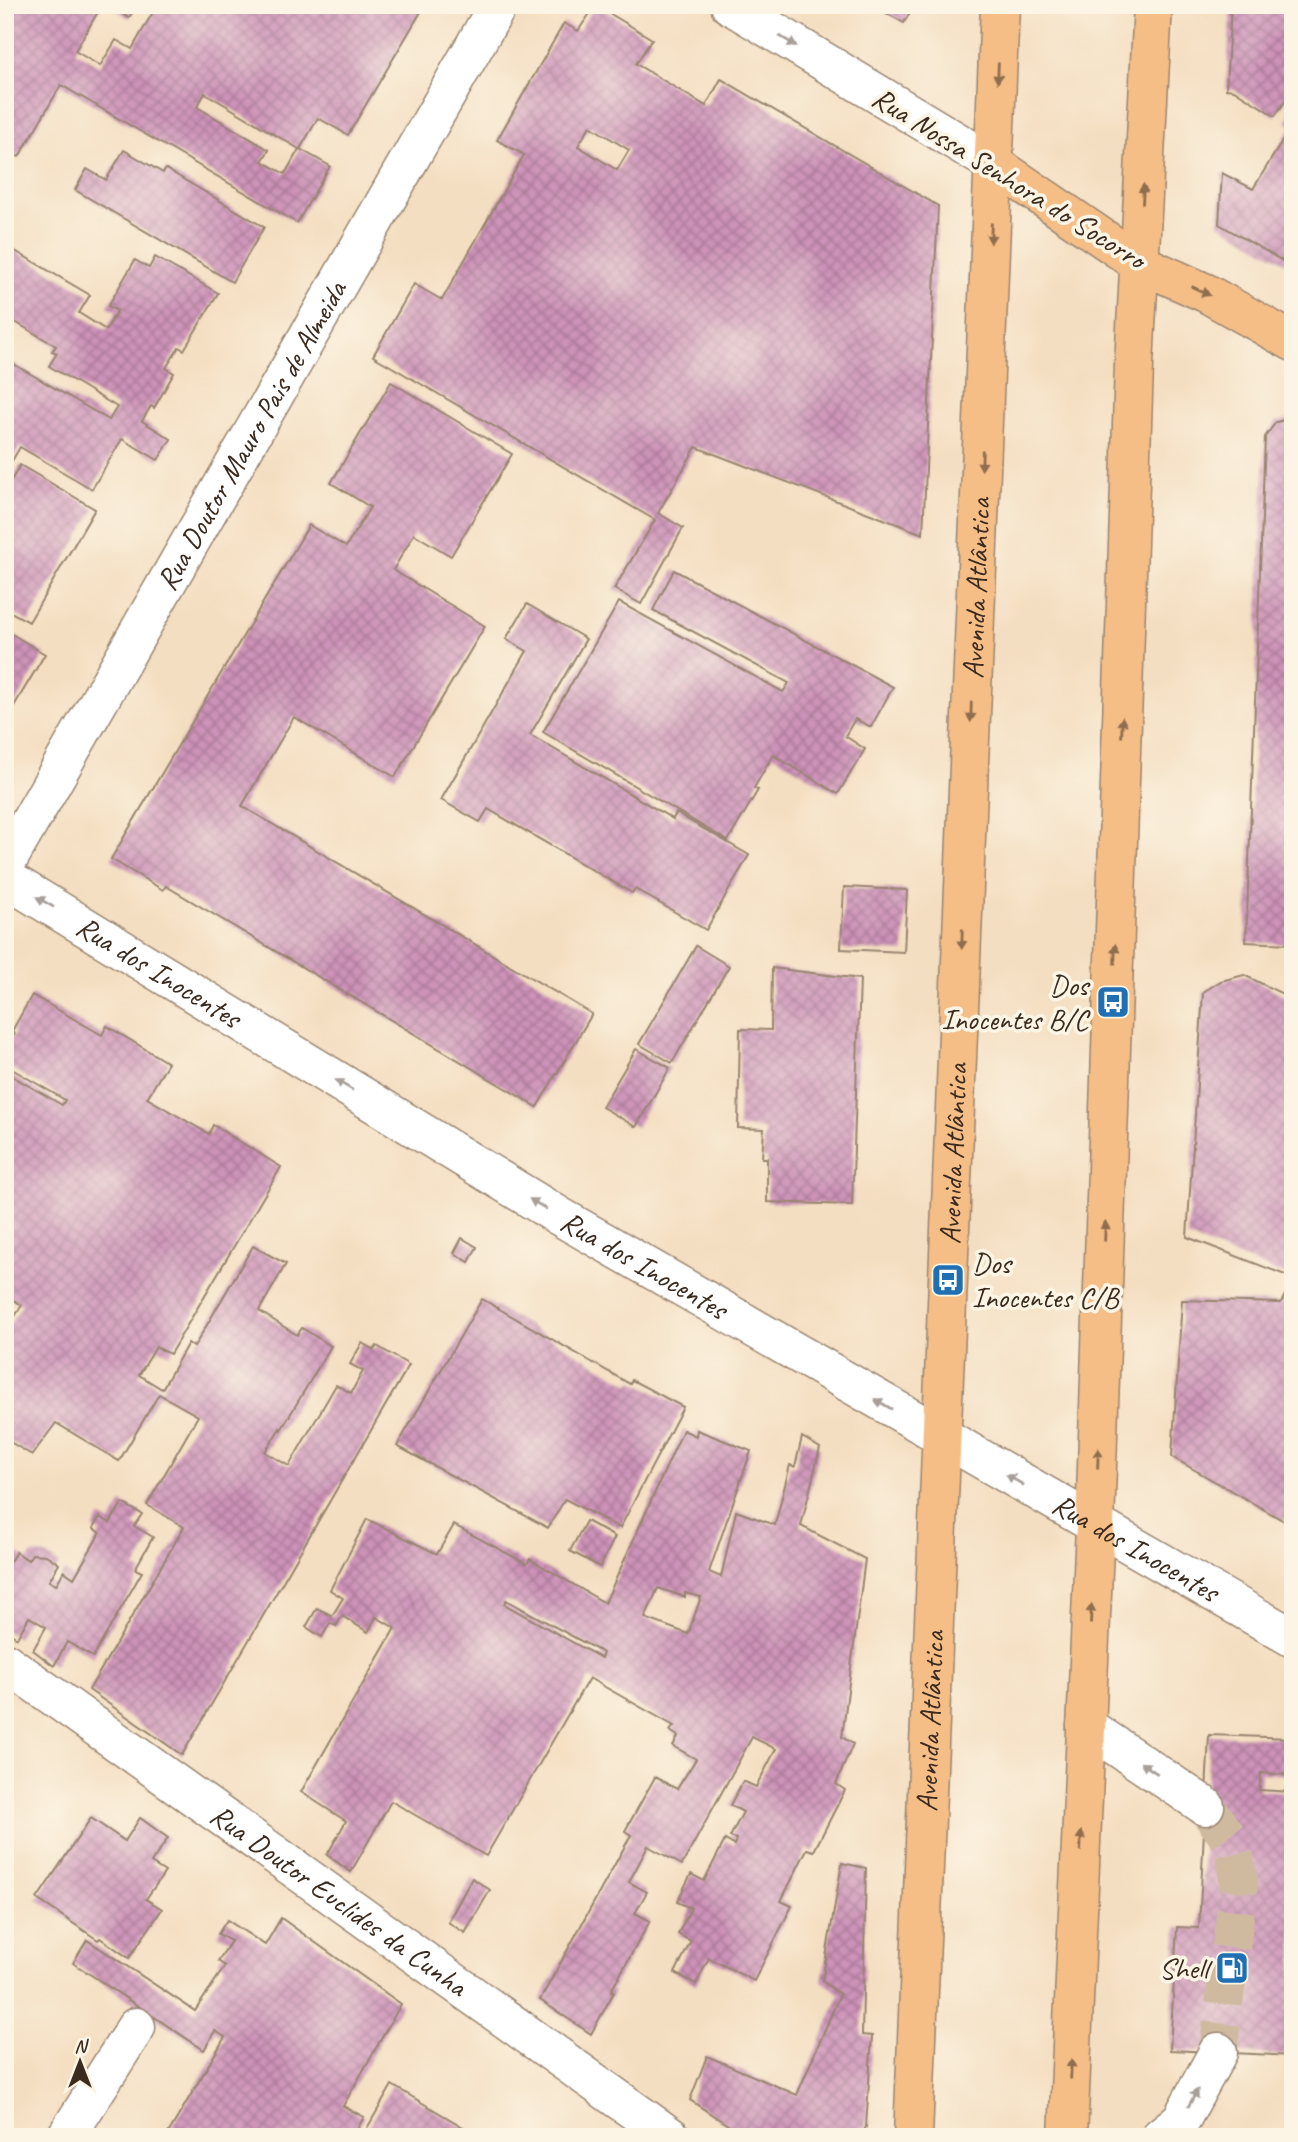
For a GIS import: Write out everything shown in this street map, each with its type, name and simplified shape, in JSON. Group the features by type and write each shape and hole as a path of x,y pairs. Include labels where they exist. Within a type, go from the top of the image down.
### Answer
{"main road":[{"name":"Avenida Atlântica","path":"914,2137 1000,5"},
{"path":"1068,2137 1096,1526 1139,263 1153,5"},
{"name":"Rua Nossa Senhora do Socorro","path":"994,164 1139,263 1206,293 1293,342"}],"street":[{"name":"Rua Doutor Mauro Pais de Almeida","path":"5,865 498,5"},
{"name":"Rua Nossa Senhora do Socorro","path":"730,5 994,164"},
{"name":"Rua dos Inocentes","path":"5,878 559,1216 1293,1638"},
{"name":"Rua Doutor Euclides da Cunha","path":"5,1662 671,2137"},
{"path":"1086,1727 1205,1806"},
{"path":"66,2137 136,2027"},
{"path":"1160,2137 1181,2120 1218,2052"}],"building":[{"path":"5,5 102,5 75,51 100,66 116,40 132,49 157,5 425,5 348,135 318,118 300,149 330,166 297,223 61,85 19,157 5,149","holes":["205,93 299,149 285,174 262,161 269,150 197,107"]},
{"path":"109,5 136,5 129,18"},
{"path":"872,5 914,5 904,23"},
{"path":"1231,5 1293,5 1293,90 1275,116 1234,90 1226,89"},
{"path":"599,7 652,39 636,64 706,106 721,79 938,206 923,534 696,447 658,513 683,528 641,604 614,589 655,520 373,356 414,284 442,300 524,155 497,140 564,23 578,31 593,9","holes":["590,126 629,150 617,170 578,146"]},
{"path":"1293,110 1293,267 1219,224 1222,173 1253,189 1292,125 1286,122"},
{"path":"124,150 163,173 166,169 264,227 232,282 75,190 87,169 106,180"},
{"path":"5,245 90,295 79,313 106,330 117,311 108,306 135,260 149,268 155,257 218,293 184,350 179,347 166,368 174,373 154,408 151,406 142,421 171,439 158,460 122,439 92,489 20,447 5,473 5,359 109,420 117,407 49,366 57,353 52,351 56,346 5,316"},
{"path":"391,382 512,454 451,556 414,534 393,570 485,626 395,777 294,717 242,806 592,1014 537,1107 166,886 163,890 111,859 309,525 346,547 370,507 331,483"},
{"path":"1293,418 1293,944 1246,942 1265,437 1276,422"},
{"path":"20,465 95,509 29,622 5,609 5,511 10,503 5,501 5,491"},
{"path":"674,570 893,687 871,727 855,719 845,736 865,749 838,794 773,755 754,788 758,790 728,841 543,732 619,602 783,692 789,683 653,610"},
{"path":"527,604 586,639 530,735 673,819 676,813 749,855 706,930 635,889 632,893 488,809 480,822 441,800 527,651 506,639"},
{"path":"5,630 45,654 5,721"},
{"path":"844,887 907,890 904,952 841,949"},
{"path":"696,946 729,966 672,1063 639,1044"},
{"path":"772,968 860,979 852,1205 767,1202 767,1158 762,1158 764,1129 738,1128 740,1029 771,1030"},
{"path":"1244,975 1293,999 1293,1278 1187,1237 1203,992 1221,981"},
{"path":"32,995 102,1035 107,1026 168,1063 147,1098 209,1134 213,1125 281,1167 170,1354 156,1347 139,1375 162,1389 188,1343 194,1347 253,1246 286,1264 259,1311 297,1335 302,1328 331,1346 265,1452 289,1466 336,1385 351,1393 363,1371 350,1364 362,1343 374,1350 377,1346 409,1365 182,1755 89,1690 184,1527 147,1505 198,1416 159,1394 119,1461 56,1423 32,1455 5,1439 5,1332 22,1305 5,1295 5,1072 62,1105 65,1100 5,1065 5,1049"},
{"path":"636,1049 670,1068 636,1127 602,1107"},
{"path":"462,1238 477,1247 469,1262 454,1253"},
{"path":"1293,1279 1293,1526 1172,1457 1182,1300 1281,1303"},
{"path":"482,1299 630,1384 632,1380 683,1407 620,1528 565,1499 548,1528 397,1446"},
{"path":"683,1430 696,1436 697,1430 751,1451 709,1572 721,1577 736,1511 775,1525 790,1465 795,1467 802,1437 820,1448 801,1526 865,1559 842,1737 853,1744 836,1784 845,1790 814,1851 807,1849 781,1901 792,1906 754,1981 709,1958 696,1984 675,1973 691,1941 678,1934 691,1908 677,1902 691,1874 704,1881 725,1840 734,1845 736,1839 730,1837 743,1812 730,1805 743,1781 756,1787 776,1749 752,1737 682,1865 648,1846 629,1882 647,1892 635,1913 650,1921 611,1991 614,1992 591,2034 540,2000 631,1835 625,1831 655,1777 677,1789 696,1759 673,1746 678,1736 670,1731 674,1726 589,1678 486,1856 391,1801 351,1872 327,1855 346,1821 301,1792 395,1628 376,1617 368,1632 342,1616 336,1626 330,1623 322,1637 306,1627 317,1608 332,1616 343,1598 330,1590 367,1519 437,1554 454,1525 527,1564 530,1559 605,1603","holes":["658,1588 685,1597 685,1593 701,1597 688,1634 645,1618","506,1600 603,1653 601,1658 504,1604"]},
{"path":"122,1503 142,1514 134,1526 153,1537 135,1569 142,1572 93,1657 67,1642 54,1666 33,1650 46,1627 29,1617 17,1638 5,1630 5,1569 16,1552 28,1560 32,1554 46,1555 59,1564 49,1581 56,1585 64,1571 74,1578 100,1533 93,1528 100,1517 110,1523"},
{"path":"586,1521 615,1537 600,1567 570,1551"},
{"path":"1209,1735 1292,1738 1290,1775 1261,1773 1259,1790 1293,1792 1293,2056 1170,2050 1177,1927 1199,1928"},
{"path":"91,1818 125,1841 140,1818 168,1838 151,1863 165,1872 146,1899 162,1909 129,1958 37,1899"},
{"path":"842,1863 866,1868 862,2035 872,2036 866,2127 861,2137 746,2137 690,2100 707,2056 797,2095 840,1994 822,1981"},
{"path":"472,1878 490,1890 465,1933 448,1922"},
{"path":"281,1918 401,2004 343,2106 364,2117 353,2137 166,2137 225,2037 215,2031 204,2050 73,1963 87,1940 195,2011 225,1966 218,1961 231,1941 218,1934 227,1920 265,1945"},
{"path":"392,2085 480,2137 362,2137"}],"tunnel":[{"path":"1205,1806 1232,1842 1239,1884 1218,2052"}],"place":[{"name":"Dos Inocentes B/C","path":"1113,1002"},
{"name":"Dos Inocentes C/B","path":"948,1280"},
{"name":"Shell","path":"1232,1968"}]}
